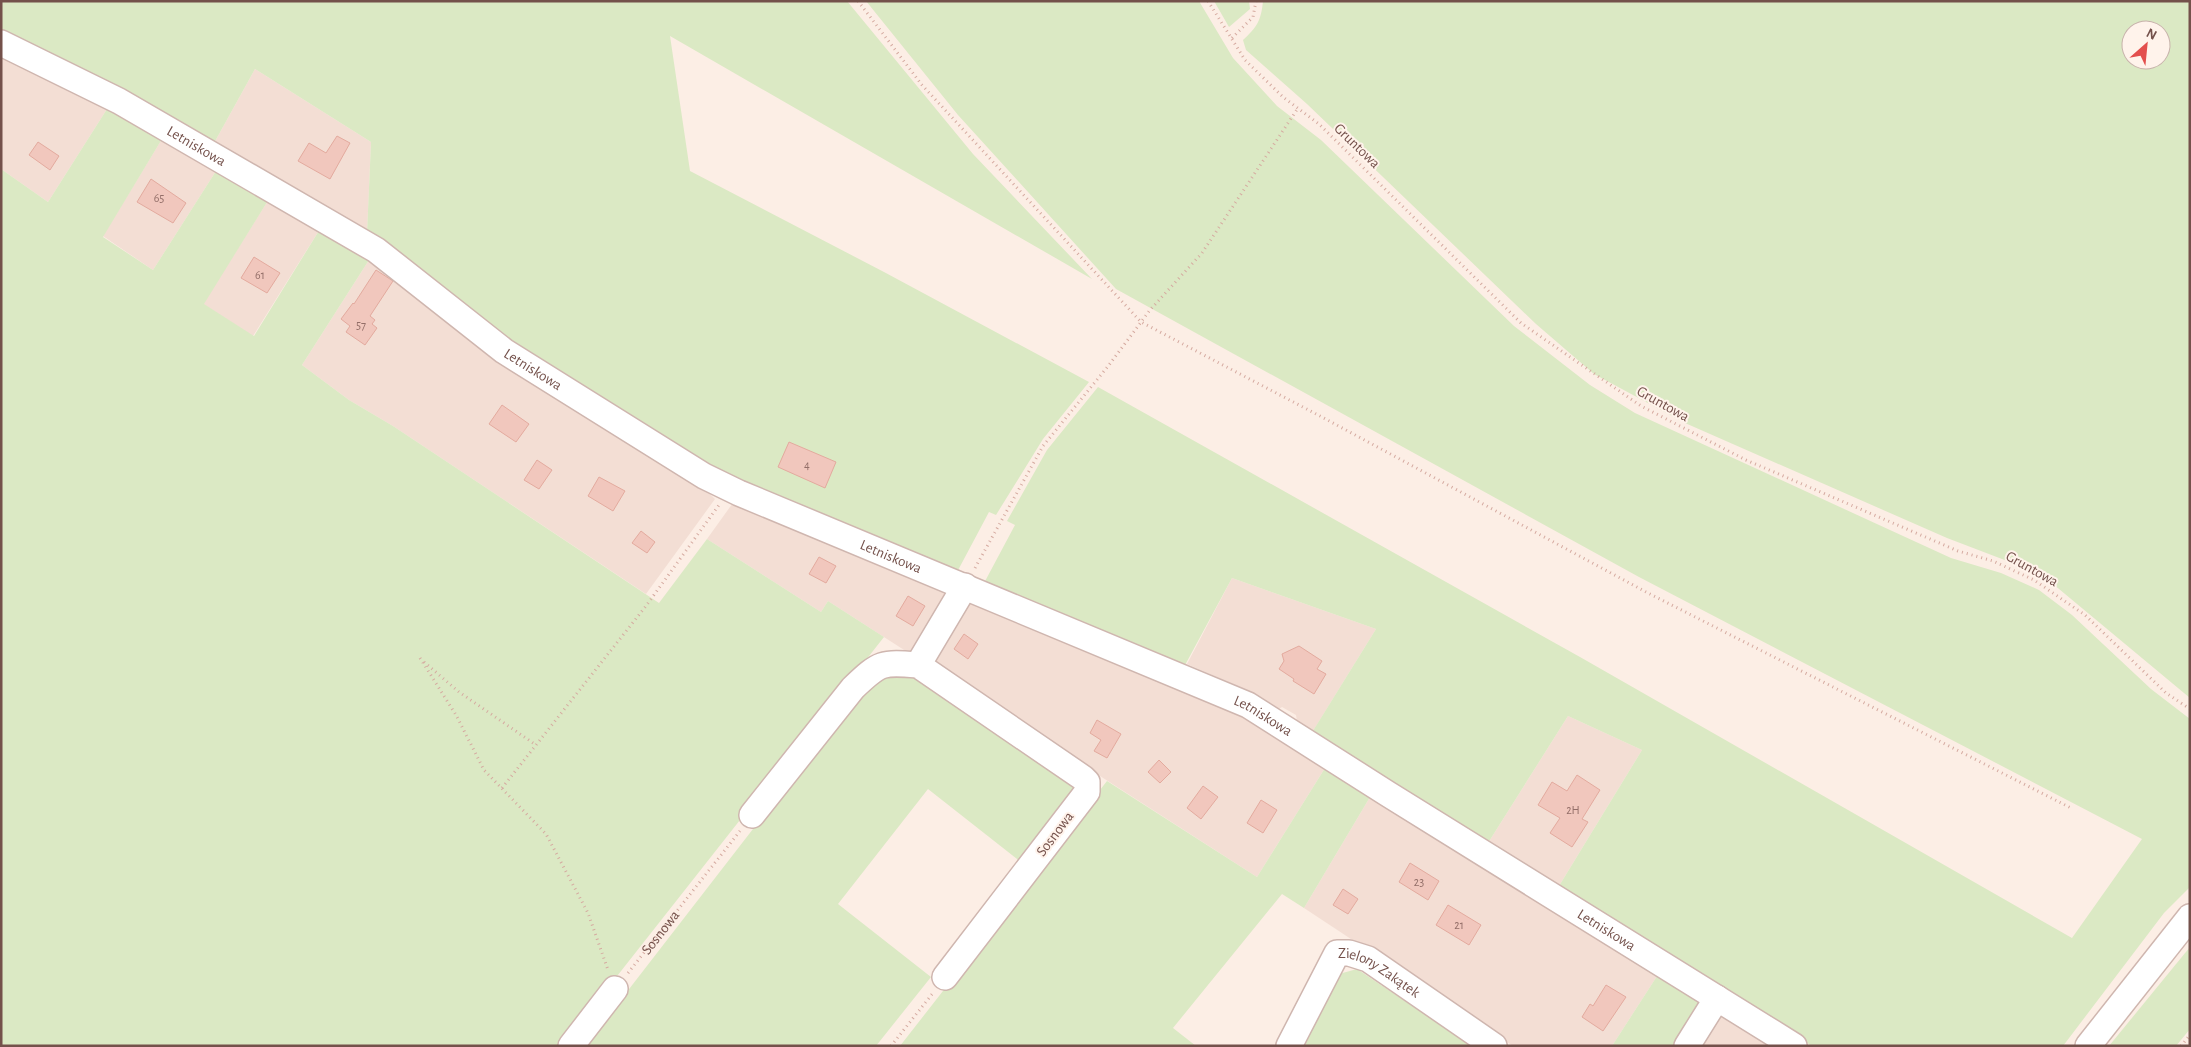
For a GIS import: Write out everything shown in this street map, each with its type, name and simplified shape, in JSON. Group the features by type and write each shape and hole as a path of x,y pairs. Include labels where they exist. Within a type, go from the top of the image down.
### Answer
{"street":[{"name":"Letniskowa","path":"1,43 120,101 376,250 504,350 704,476 730,489 966,586 1248,706 1794,1046"},
{"path":"918,665 966,586"},
{"name":"Sosnowa","path":"752,815 853,688 872,670 890,662 918,665 1083,778 1088,786 1087,792 945,977"},
{"path":"2088,1046 2190,918"},
{"name":"Zielony Zakątek","path":"1289,1046 1338,953 1349,953 1368,959 1494,1046"},
{"path":"571,1046 615,989"},
{"path":"1687,1046 1717,998"}],"path":[{"path":"858,1 922,84 1141,322 1320,416 1646,592 2071,808"},
{"name":"Gruntowa","path":"1208,1 1245,60 1283,97 1319,124 1521,323 1641,406 1746,460 1958,551 1994,561 2034,580 2085,615 2166,693 2190,709"},
{"path":"1232,38 1253,17 1256,1"},
{"path":"966,586 1042,446 1110,365 1150,310 1202,253 1298,108"},
{"path":"502,788 646,606 730,489"},
{"path":"536,745 459,692 420,658 456,715 484,770 546,834 588,913 615,989"},
{"name":"Sosnowa","path":"615,989 752,815"},
{"path":"891,1046 945,977"},
{"path":"2181,1046 2190,1035"}],"shaded area":[{"path":"1,55 107,109 48,202 1,169"},
{"path":"255,69 371,142 367,233 213,145"},
{"path":"162,139 216,171 153,270 103,236"},
{"path":"269,199 320,229 253,336 203,304"},
{"path":"369,260 701,485 715,499 646,594 393,426 349,400 302,365"},
{"path":"735,500 953,593 915,657 828,601 821,612 707,539"},
{"path":"1232,578 1376,629 1313,731 1297,721 1296,715 1282,707 1279,709 1249,691 1187,664"},
{"path":"967,598 1241,715 1325,768 1257,877 926,664"},
{"path":"1568,716 1642,750 1559,886 1488,843"},
{"path":"1370,797 1659,973 1612,1046 1513,1046 1304,908"},
{"path":"1718,1010 1775,1046 1695,1046"}],"green space":[{"path":"1,1 847,1 973,154 1092,279 670,36 690,171 1089,382 1043,439 996,515 989,512 956,574 722,474 492,330 367,233 371,142 255,69 213,145 1,32"},
{"path":"866,1 1199,1 1233,58 1277,106 1321,140 1514,326 1590,385 1635,413 1951,558 2001,573 2039,590 2072,615 2151,689 2190,719 2190,887 2164,913 2063,1046 1812,1046 1559,886 1642,750 1568,716 1488,843 1311,734 1376,629 1232,578 1184,667 983,585 1015,525 1007,521 1047,450 1098,387 1580,657 2072,938 2142,839 1639,577 1116,289 958,115"},
{"path":"1214,1 1249,1 1250,9 1229,27"},
{"path":"1263,1 2190,1 2190,698 2041,574 1947,538 1685,423 1594,374 1536,324 1307,104 1246,50 1243,40 1252,31 1259,19"},
{"path":"107,109 162,139 103,237 153,270 216,171 269,199 204,304 254,336 320,229 369,260 302,365 349,400 393,426 659,603 707,539 821,612 828,601 884,637 562,1046 1,1046 1,169 48,202"},
{"path":"914,675 1075,781 1077,791 1022,863 928,789 838,904 931,977 876,1046 585,1046 869,679"},
{"path":"1325,768 1370,797 1304,908 1282,894 1173,1028 1196,1046 900,1046 1107,781 1257,877"},
{"path":"2190,947 2190,1029 2176,1046 2109,1046"},
{"path":"1357,969 1472,1046 1301,1046 1339,974"},
{"path":"1659,973 1704,1001 1675,1046 1612,1046"}],"building":[{"path":"337,136 350,143 330,179 298,161 309,143 326,153"},
{"path":"38,142 59,156 50,170 29,155"},
{"path":"151,179 186,203 173,223 137,202"},
{"path":"254,257 280,273 267,293 241,278"},
{"path":"376,270 393,281 370,316 375,320 372,324 377,328 365,345 346,332 350,326 341,319 354,304"},
{"path":"502,405 529,424 516,442 489,424"},
{"path":"789,442 836,462 825,488 778,467"},
{"path":"537,460 552,470 539,489 524,480"},
{"path":"599,477 625,491 613,511 588,496"},
{"path":"641,531 655,542 647,553 632,543"},
{"path":"819,557 836,566 826,583 809,574"},
{"path":"908,596 925,606 913,626 896,616"},
{"path":"964,634 978,644 968,659 954,649"},
{"path":"1299,646 1322,661 1317,669 1326,674 1314,694 1293,681 1294,679 1279,669 1284,661 1282,654"},
{"path":"1097,720 1121,734 1107,758 1094,751 1101,740 1090,733"},
{"path":"1159,760 1171,772 1160,783 1148,772"},
{"path":"1577,775 1600,790 1582,819 1588,822 1572,847 1550,833 1560,818 1538,805 1552,782 1567,791"},
{"path":"1203,786 1218,797 1201,819 1187,808"},
{"path":"1261,800 1277,810 1263,833 1247,823"},
{"path":"1410,863 1439,881 1428,900 1399,882"},
{"path":"1343,889 1358,899 1348,914 1333,905"},
{"path":"1448,905 1481,925 1469,945 1436,925"},
{"path":"1606,985 1626,997 1603,1031 1582,1017 1590,1004 1593,1006"}]}
